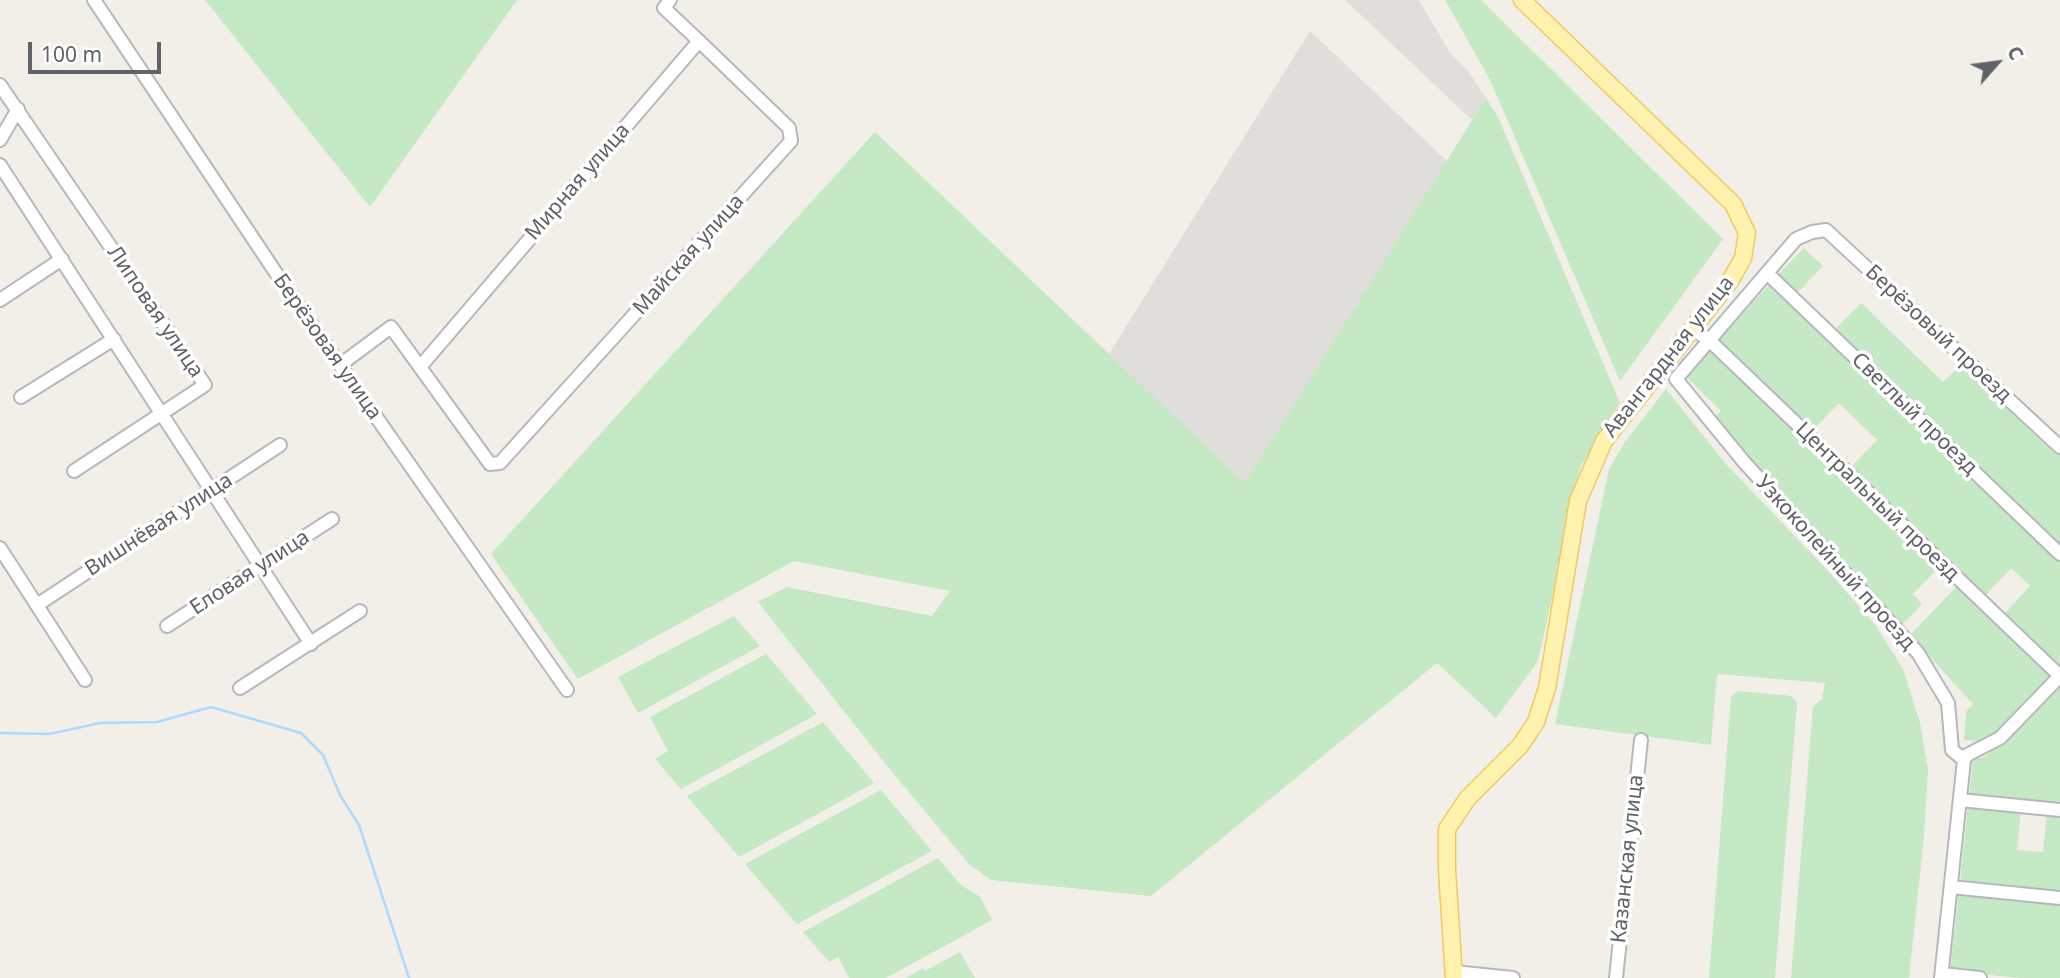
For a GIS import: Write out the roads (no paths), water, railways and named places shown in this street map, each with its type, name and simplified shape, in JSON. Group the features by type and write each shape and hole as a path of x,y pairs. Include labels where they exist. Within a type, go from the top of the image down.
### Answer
{"main road":[{"name":"Авангардная улица","path":"1454,975 1447,830 1467,799 1520,746 1536,722 1546,688 1578,501 1604,441 1730,281 1743,258 1747,233 1733,204 1522,0"}],"street":[{"name":"Берёзовая улица","path":"94,0 340,365 567,690"},
{"path":"670,0 664,8 699,41"},
{"name":"Мирная улица","path":"420,367 699,41"},
{"name":"Майская улица","path":"420,367 490,464 500,463 791,141 789,128 699,41"},
{"path":"0,85 18,109 0,140"},
{"name":"Липовая улица","path":"18,109 205,385 74,471"},
{"path":"0,165 311,645"},
{"name":"Берёзовый проезд","path":"1768,274 1796,239 1812,232 1826,230 2060,447"},
{"path":"0,300 62,259"},
{"path":"1709,340 1768,274"},
{"name":"Светлый проезд","path":"1768,274 2060,554"},
{"path":"340,365 391,327 420,367"},
{"name":"Центральный проезд","path":"1693,329 1709,340 2060,676"},
{"path":"21,397 114,339"},
{"name":"Узкоколейный проезд","path":"1709,340 1676,379 1744,462 1918,653 1948,703 1952,750 1964,760"},
{"name":"Вишнёвая улица","path":"37,605 280,445"},
{"name":"Еловая улица","path":"167,626 332,519"},
{"path":"0,548 85,680"},
{"path":"240,688 311,645 360,611"},
{"path":"1980,978 1941,976 1964,760 1967,755 2000,738 2060,676"},
{"name":"Казанская улица","path":"1616,978 1641,740"},
{"path":"1960,800 2060,810"},
{"path":"1951,887 2060,898"},
{"path":"1454,975 1513,978"}],"waterway":[{"path":"0,733 49,734 100,723 157,722 211,707 301,733 323,755 340,795 359,825 409,978"}]}
